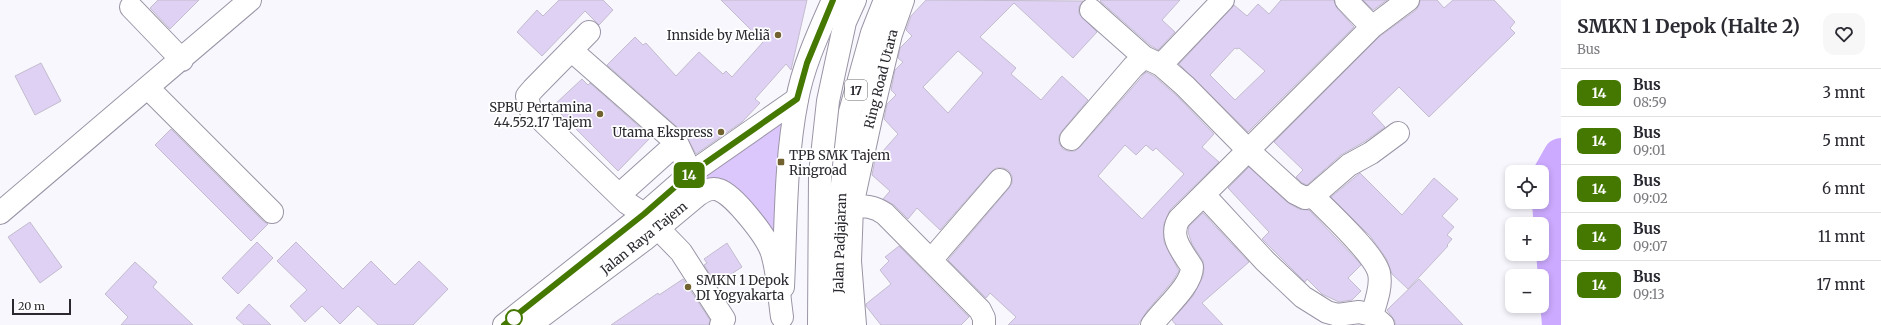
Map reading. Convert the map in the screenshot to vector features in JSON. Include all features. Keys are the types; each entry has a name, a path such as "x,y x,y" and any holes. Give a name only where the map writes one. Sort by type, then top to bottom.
{"main road":[{"path":"0,213 182,60 250,0"},
{"name":"Jalan Padjajaran","path":"819,325 820,174 828,101 845,22 854,0"},
{"name":"Jalan Padjajaran","path":"839,325 842,184 850,112 872,33 885,0"},
{"name":"Ring Road Utara","path":"855,325 850,261 852,206 891,34 903,0"},
{"path":"1071,140 1133,67 1153,61 1223,0"},
{"path":"1346,0 1372,27"},
{"path":"1159,322 1190,278 1192,267 1179,246 1174,232 1179,219 1204,196 1372,27 1408,0"},
{"path":"783,321 788,163 797,99 807,63 832,1"},
{"path":"131,7 182,60"},
{"path":"1091,10 1209,109 1249,151 1295,193 1305,198 1313,196 1349,165 1371,153 1398,133"},
{"path":"589,32 528,96 530,109 627,203 651,221 681,252 724,319 721,325"},
{"path":"571,50 677,143 691,173 698,195"},
{"path":"148,88 272,212"},
{"name":"Jalan Raya Tajem","path":"530,325 644,240 651,221 691,173 797,99"},
{"path":"619,195 677,143"},
{"path":"931,260 1000,180"},
{"name":"Jalan Raya Tajem","path":"504,325 651,221 706,190 717,189 730,196 754,224 772,252 783,321"},
{"path":"1204,196 1265,261 1303,297 1327,312 1338,315 1360,312 1378,320 1379,271 1363,248 1313,196"},
{"path":"852,206 867,206 876,208 885,214 980,310 984,318 984,325"}],"shaded area":[{"path":"790,110 781,295 758,220 700,188 696,174"}],"building":[{"path":"158,0 199,0 170,29 150,8"},
{"path":"559,0 603,0 613,10 599,25 585,11 542,56 517,32 537,10 543,16"},
{"path":"721,0 807,0 791,70 786,64 755,99 760,103 742,122 696,154 685,134 607,65 635,37 643,45 646,43 676,76 699,52 723,74 726,71 732,77 763,42"},
{"path":"926,0 1083,1 1079,7 1079,14 1097,32 1073,58 1014,3 980,37 1016,68 1011,74 1041,100 1062,76 1088,100 1059,136 1059,143 1063,149 1075,151 1080,147 1146,72 1154,76 1176,95 1214,134 1202,147 1219,162 1170,210 1164,224 1164,242 1179,271 1172,282 1147,311 1138,325 1008,325 1016,317 990,293 986,298 948,260 1009,188 1012,183 1012,176 1008,170 996,168 991,172 940,230 917,208 908,219 894,205 883,199 890,191 872,175 875,160 898,134 884,119 887,104 896,95 891,90 895,70 903,62 898,58 900,48 912,36 906,30 911,16","holes":["958,51 983,73 948,113 923,87","1125,145 1136,155 1146,145 1153,151 1156,148 1184,174 1142,219 1098,176"]},
{"path":"1180,0 1162,20 1175,32 1158,50 1151,46 1100,1"},
{"path":"1281,0 1334,0 1337,8 1354,27 1248,132 1179,64 1234,5 1247,16 1258,4 1269,14","holes":["1235,48 1239,48 1265,71 1235,100 1210,75"]},
{"path":"1363,0 1387,0 1373,10"},
{"path":"1420,0 1437,0 1444,8 1453,0 1494,0 1515,22 1510,28 1515,33 1429,117 1399,87 1372,113 1385,127 1364,142 1341,155 1307,185 1302,183 1296,177 1303,170 1274,142 1380,36 1416,10"},
{"path":"41,63 61,101 35,115 15,76"},
{"path":"582,79 588,85 590,83 651,137 618,171 553,106"},
{"path":"171,129 263,221 268,224 251,241 155,145"},
{"path":"1249,167 1287,202 1299,209 1309,210 1359,262 1361,265 1348,278 1361,291 1352,300 1339,302 1322,294 1307,279 1305,282 1262,239 1269,232 1228,188"},
{"path":"1360,173 1402,215 1434,178 1458,199 1442,216 1454,227 1447,235 1452,239 1447,245 1448,246 1408,289 1392,274 1386,258 1370,236 1331,197"},
{"path":"1203,213 1249,262 1202,303 1223,325 1176,325 1172,320 1193,296 1203,276 1203,261 1192,244 1188,232 1189,226"},
{"path":"30,222 62,267 40,283 8,237"},
{"path":"257,242 273,258 238,294 222,278"},
{"path":"296,242 343,289 371,261 395,285 419,261 448,289 413,325 378,325 358,306 340,324 322,306 305,322 290,306 307,290 277,261"},
{"path":"727,243 742,267 716,284 704,265 707,263 704,259"},
{"path":"899,246 969,317 961,325 881,325 866,306 866,304 891,284 880,270 889,261 885,257"},
{"path":"135,262 157,282 153,287 193,325 121,325 128,317 105,294"},
{"path":"683,279 710,320 709,325 611,325 658,293 659,295"},
{"path":"1419,279 1463,325 1395,325 1395,321 1387,310"},
{"path":"249,304 271,325 244,325 236,318"}],"waterway":[{"path":"1560,325 1548,179 1561,156"}],"bus line":[{"name":"14","path":"504,325 644,214 691,173 797,99 807,63 833,0"}],"place":[{"name":"Innside by Meliã","path":"778,35"},
{"name":"SPBU Pertamina 44.552.17 Tajem","path":"600,114"},
{"name":"Utama Ekspress","path":"721,132"},
{"name":"TPB SMK Tajem Ringroad","path":"781,162"},
{"name":"SMKN 1 Depok DI Yogyakarta","path":"688,287"}]}
